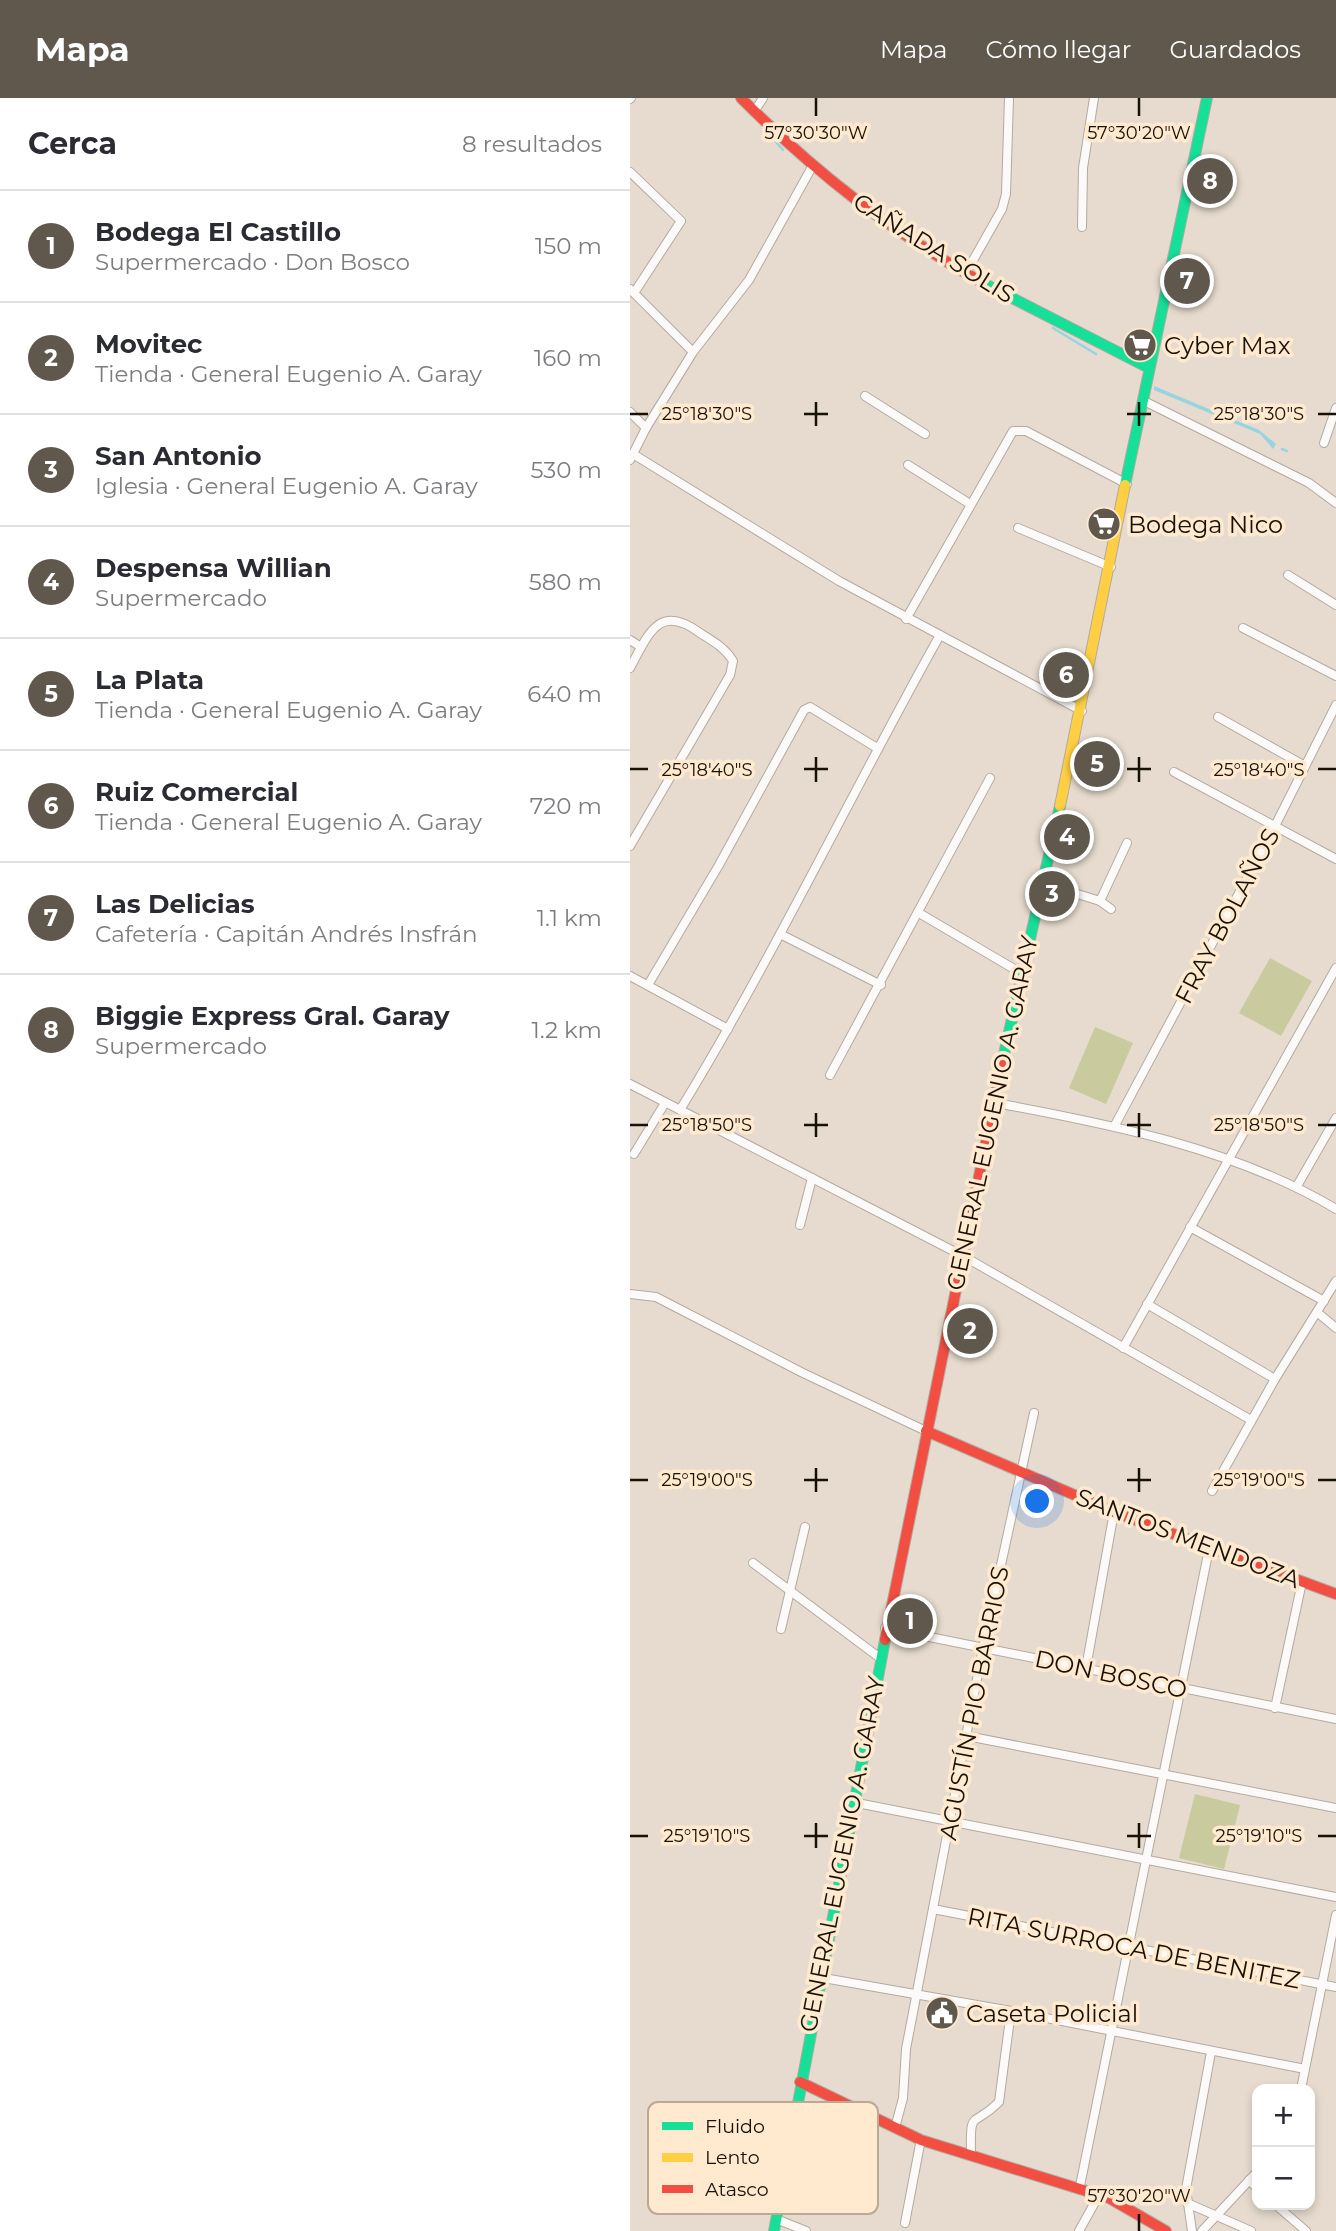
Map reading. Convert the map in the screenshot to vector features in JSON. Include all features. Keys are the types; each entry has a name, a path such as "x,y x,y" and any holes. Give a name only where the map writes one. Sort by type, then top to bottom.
{"main road":[{"name":"CAÑADA SOLIS","path":"741,98 812,167 864,207 967,271 1060,324 1149,368"},
{"name":"GENERAL EUGENIO A. GARAY","path":"796,2102 885,1628 996,1103 1039,882 1082,711 1142,400 1207,98"},
{"name":"SANTOS MENDOZA","path":"926,1431 1209,1549 1336,1594"},
{"path":"800,2082 819,2088 846,2102"},
{"path":"878,2119 921,2140 1080,2186 1130,2207 1166,2231"},
{"name":"GENERAL EUGENIO A. GARAY","path":"774,2231 777,2214"}],"street":[{"path":"754,112 763,98"},
{"path":"967,271 1002,209 1006,194 1009,98"},
{"path":"1082,227 1083,168 1094,98"},
{"path":"812,167 749,280 693,352 631,457 839,582 1082,711"},
{"path":"630,172 681,221 632,291 693,352"},
{"path":"865,396 925,434"},
{"path":"1142,400 1309,483 1336,503"},
{"path":"1324,443 1336,408"},
{"path":"630,412 646,428"},
{"path":"906,619 1010,433 1017,429 1127,484"},
{"path":"908,465 970,504"},
{"path":"1018,528 1111,567"},
{"path":"1288,575 1336,605"},
{"path":"630,668 656,624 669,619 683,620 727,652 733,661 730,675 633,835 630,846"},
{"path":"1243,628 1336,676"},
{"path":"680,1110 780,934 877,748 940,635"},
{"path":"630,640 641,647"},
{"name":"FRAY BOLAÑOS","path":"1115,1125 1276,824 1336,705"},
{"path":"648,985 719,865 804,709 810,707 877,748"},
{"path":"1219,717 1305,766"},
{"path":"1174,772 1276,824 1336,859"},
{"path":"830,1075 881,985 990,778"},
{"path":"1100,901 1127,843"},
{"path":"1039,882 1100,901 1111,909"},
{"path":"919,913 1021,972"},
{"path":"780,934 881,985"},
{"path":"1123,1348 1336,968"},
{"path":"630,976 728,1029"},
{"path":"630,1084 963,1256 1251,1420"},
{"path":"634,1154 665,1102"},
{"path":"996,1103 1115,1125 1297,1186 1336,1209"},
{"path":"1297,1186 1336,1118"},
{"path":"800,1225 812,1178"},
{"path":"1190,1227 1324,1301"},
{"path":"1212,1491 1275,1379 1336,1281"},
{"path":"630,1294 656,1297 926,1431"},
{"path":"1147,1304 1275,1379"},
{"path":"1318,1313 1336,1328"},
{"name":"AGUSTÍN PIO BARRIOS","path":"895,2128 902,2106 902,2082 917,1994 983,1648 1034,1413"},
{"path":"1086,1668 1114,1511"},
{"path":"781,1629 805,1527"},
{"path":"1080,2186 1209,1549"},
{"path":"753,1563 880,1658"},
{"path":"1275,1708 1302,1582"},
{"name":"DON BOSCO","path":"885,1628 1336,1720"},
{"path":"967,1736 1336,1808"},
{"path":"852,1802 1336,1897"},
{"name":"RITA SURROCA DE BENITEZ","path":"933,1909 1336,1987"},
{"path":"1302,2084 1336,1915"},
{"path":"818,1977 1011,2011 1305,2069"},
{"path":"971,2155 971,2126 974,2119 999,2102 1011,2011"},
{"path":"1192,2231 1186,2189 1211,2052"},
{"path":"905,2223 921,2140"},
{"path":"1202,2231 1252,2177"},
{"path":"1249,2180 1252,2183"},
{"path":"1079,2231 1099,2195"},
{"path":"1187,2203 1251,2231"},
{"path":"1282,2210 1306,2231"},
{"path":"776,2219 806,2231"}],"green space":[{"path":"1270,958 1312,981 1281,1036 1239,1013"},
{"path":"1095,1027 1133,1043 1106,1104 1069,1088"},
{"path":"1195,1794 1240,1805 1224,1869 1179,1858"}],"water":[{"path":"1154,386 1259,430 1276,444 1273,449 1260,434 1154,390"}],"waterway":[{"path":"767,132 783,150"},
{"path":"1053,328 1096,354"},
{"path":"1282,449 1287,451"}],"traffic: fast":[{"path":"1125,485 1207,98"},
{"path":"983,283 1149,368"},
{"path":"1002,1063 1060,806"},
{"path":"798,2102 885,1640"},
{"path":"774,2231 777,2214"}],"traffic: slow":[{"path":"1060,806 1125,485"}],"traffic: jam":[{"path":"741,98 798,152 855,199 916,242 983,283"},
{"path":"885,1640 1002,1063"},
{"path":"926,1431 1114,1512 1336,1594"},
{"path":"800,2082 842,2102"},
{"path":"878,2119 921,2140 1109,2198 1166,2231"}],"place":[{"name":"Biggie Express Gral. Garay","path":"1210,181"},
{"name":"Las Delicias","path":"1187,281"},
{"name":"Cyber Max","path":"1140,345"},
{"name":"Bodega Nico","path":"1104,524"},
{"name":"Ruiz Comercial","path":"1066,675"},
{"name":"La Plata","path":"1097,764"},
{"name":"Despensa Willian","path":"1067,837"},
{"name":"San Antonio","path":"1052,894"},
{"name":"Movitec","path":"970,1331"},
{"name":"Bodega El Castillo","path":"910,1621"},
{"name":"Caseta Policial","path":"942,2013"}]}
